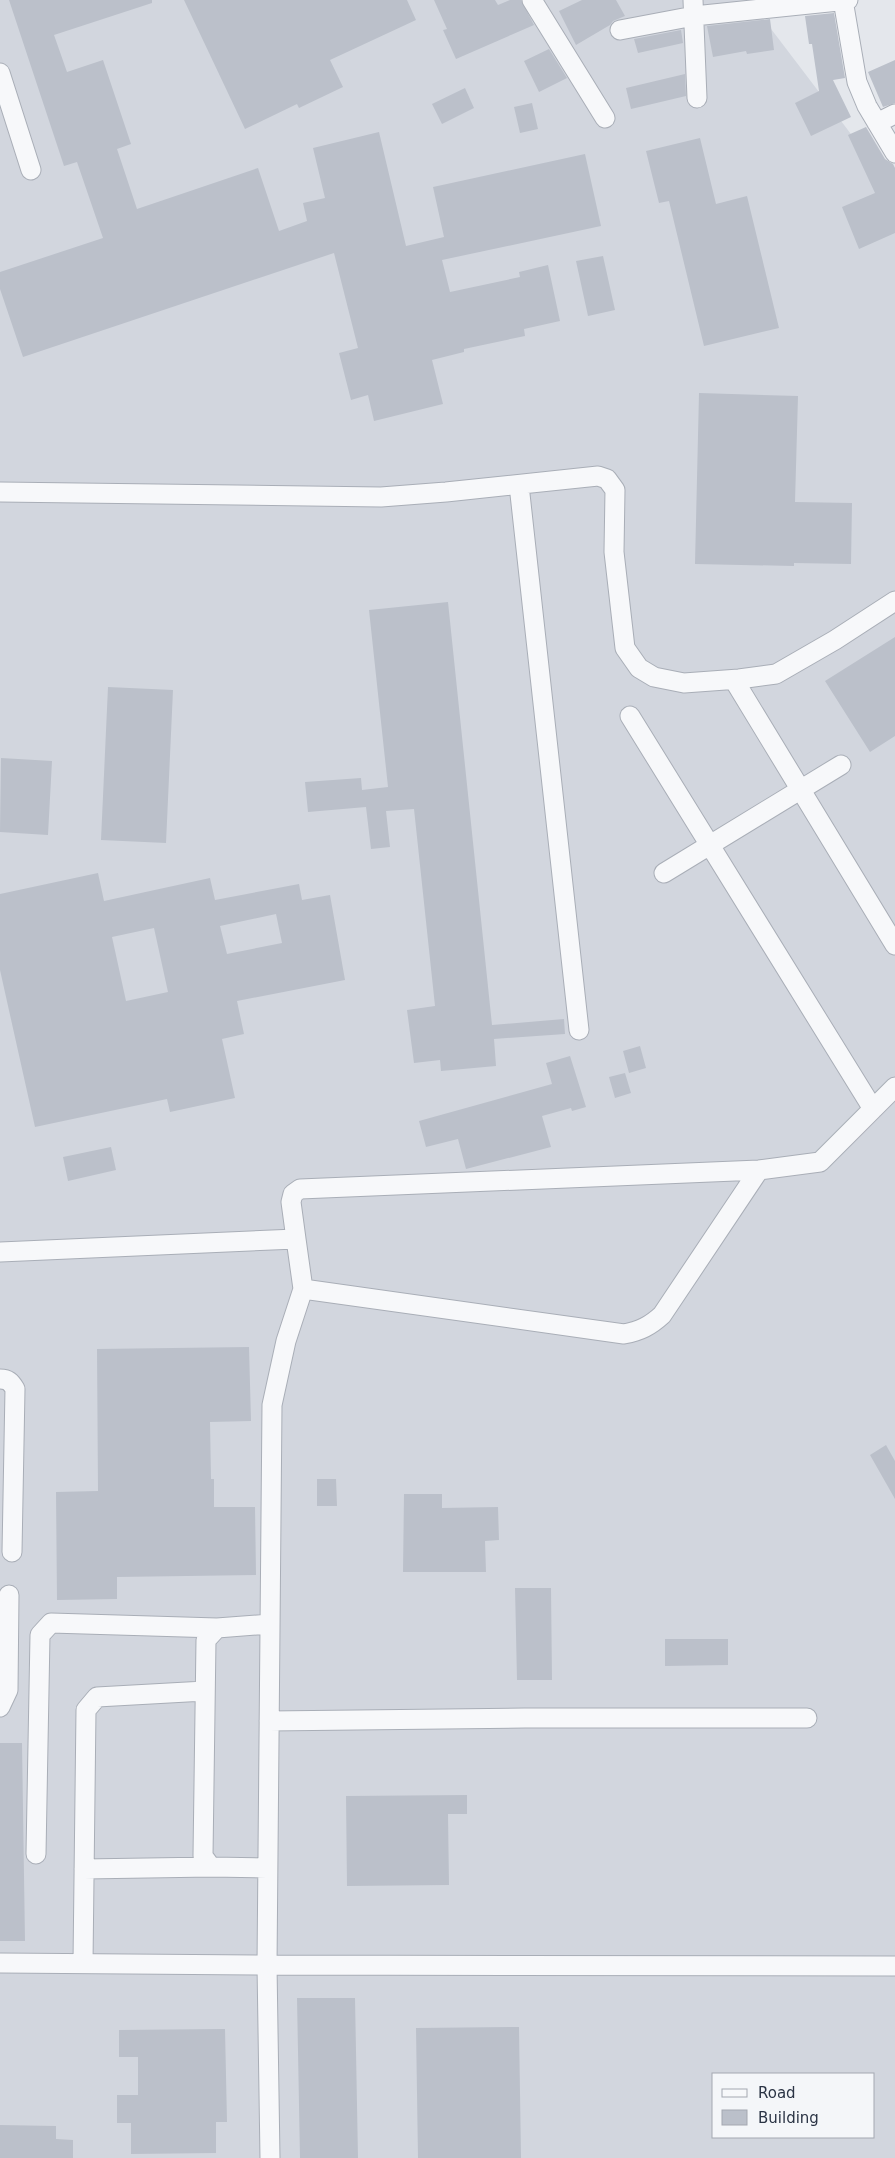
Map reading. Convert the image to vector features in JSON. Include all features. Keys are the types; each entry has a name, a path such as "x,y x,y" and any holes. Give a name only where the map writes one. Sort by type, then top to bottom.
{"street":[{"path":"532,0 605,118"},
{"path":"620,30 694,8 845,1 856,82 895,153"},
{"path":"694,8 697,98"},
{"path":"0,73 31,170"},
{"path":"877,123 895,114"},
{"path":"0,492 381,497 598,476 607,479 615,490 614,552 625,648 639,668 654,676 684,683 734,680 776,674 835,640 895,601"},
{"path":"519,485 579,1030"},
{"path":"734,680 895,945"},
{"path":"630,716 873,1109"},
{"path":"664,873 842,765"},
{"path":"270,2158 267,1868 272,1405 286,1341 303,1289 291,1202 293,1194 300,1189 759,1170 820,1162 895,1087"},
{"path":"303,1289 624,1334 641,1330 653,1324 662,1314 759,1170"},
{"path":"0,1252 296,1239"},
{"path":"0,1378 11,1382 15,1388 12,1552"},
{"path":"0,1707 8,1690 9,1595"},
{"path":"36,1854 40,1635 51,1623 217,1628 270,1624"},
{"path":"211,1867 202,1856 206,1640 217,1628"},
{"path":"83,1963 86,1710 96,1696 205,1691"},
{"path":"268,1720 807,1718"},
{"path":"84,1870 211,1867 267,1868"},
{"path":"0,1963 895,1966"}],"shaded area":[{"path":"0,0 749,0 895,192 895,2158 0,2158"}],"building":[{"path":"9,0 152,0 152,3 54,35 67,72 103,60 131,144 117,149 137,209 258,168 279,231 307,221 303,203 325,198 313,148 379,132 406,246 444,237 433,187 585,154 601,226 442,260 450,292 520,277 519,272 548,265 560,321 524,329 525,336 464,349 464,352 432,360 443,404 374,421 368,395 351,400 339,353 358,348 334,253 23,357 0,289 0,272 103,238 77,162 64,166"},
{"path":"184,0 407,0 416,20 330,60 343,87 299,108 297,104 245,129"},
{"path":"434,0 495,0 498,5 510,0 521,0 534,25 456,59 443,30 447,29"},
{"path":"582,0 616,0 625,16 613,21 610,25 576,45 559,11"},
{"path":"834,13 845,78 833,80 851,117 811,136 795,103 819,91 812,44 809,44 805,16"},
{"path":"770,19 774,50 747,54 746,51 713,57 707,26"},
{"path":"681,30 683,43 638,53 634,39"},
{"path":"549,49 567,78 539,92 524,61"},
{"path":"895,60 895,103 883,107 868,72"},
{"path":"685,74 686,96 631,109 626,88"},
{"path":"465,88 474,108 442,124 432,104"},
{"path":"532,103 538,129 520,133 514,107"},
{"path":"866,127 885,159 893,164 895,168 895,233 859,249 842,207 875,193 848,135"},
{"path":"700,138 716,204 747,196 779,328 704,346 669,201 659,203 646,151"},
{"path":"603,256 615,310 588,316 576,261"},
{"path":"699,393 798,396 795,502 852,503 851,564 794,563 794,566 695,564"},
{"path":"448,602 492,1025 564,1019 565,1034 494,1039 496,1066 441,1071 440,1060 414,1063 407,1010 435,1006 414,809 386,811 390,847 371,849 366,807 308,812 305,782 361,778 362,790 388,787 369,610"},
{"path":"895,637 895,736 870,752 825,681"},
{"path":"108,687 173,690 166,843 101,840"},
{"path":"1,758 52,761 48,835 0,832"},
{"path":"98,873 104,901 210,878 215,900 299,884 302,900 330,895 345,980 237,1001 244,1034 222,1039 235,1098 170,1112 167,1099 35,1127 0,970 0,894","holes":["276,914 282,943 227,954 220,926","154,928 168,992 126,1001 112,937"]},
{"path":"640,1046 646,1068 629,1073 623,1051"},
{"path":"570,1056 586,1107 572,1111 571,1108 542,1116 551,1147 466,1169 458,1139 426,1147 419,1121 552,1084 546,1063"},
{"path":"625,1073 631,1093 615,1098 609,1077"},
{"path":"111,1147 116,1170 68,1181 63,1157"},
{"path":"249,1347 251,1421 210,1422 211,1479 214,1479 214,1507 255,1507 256,1575 117,1577 117,1599 57,1600 56,1492 98,1491 97,1349"},
{"path":"886,1445 895,1461 895,1499 870,1455"},
{"path":"317,1479 336,1479 337,1506 317,1506"},
{"path":"404,1494 442,1494 442,1508 498,1507 499,1540 485,1541 486,1572 403,1572"},
{"path":"515,1588 551,1588 552,1680 517,1680"},
{"path":"665,1639 728,1639 728,1665 665,1666"},
{"path":"0,1743 22,1743 25,1941 0,1941"},
{"path":"467,1795 467,1814 448,1814 449,1885 347,1886 346,1796"},
{"path":"297,1998 355,1998 358,2158 300,2158"},
{"path":"519,2027 521,2158 418,2158 416,2028"},
{"path":"225,2029 227,2122 216,2122 216,2153 131,2154 131,2123 117,2123 117,2095 138,2095 138,2057 119,2057 119,2030"},
{"path":"0,2125 56,2126 56,2139 73,2140 73,2158 0,2158"}]}
